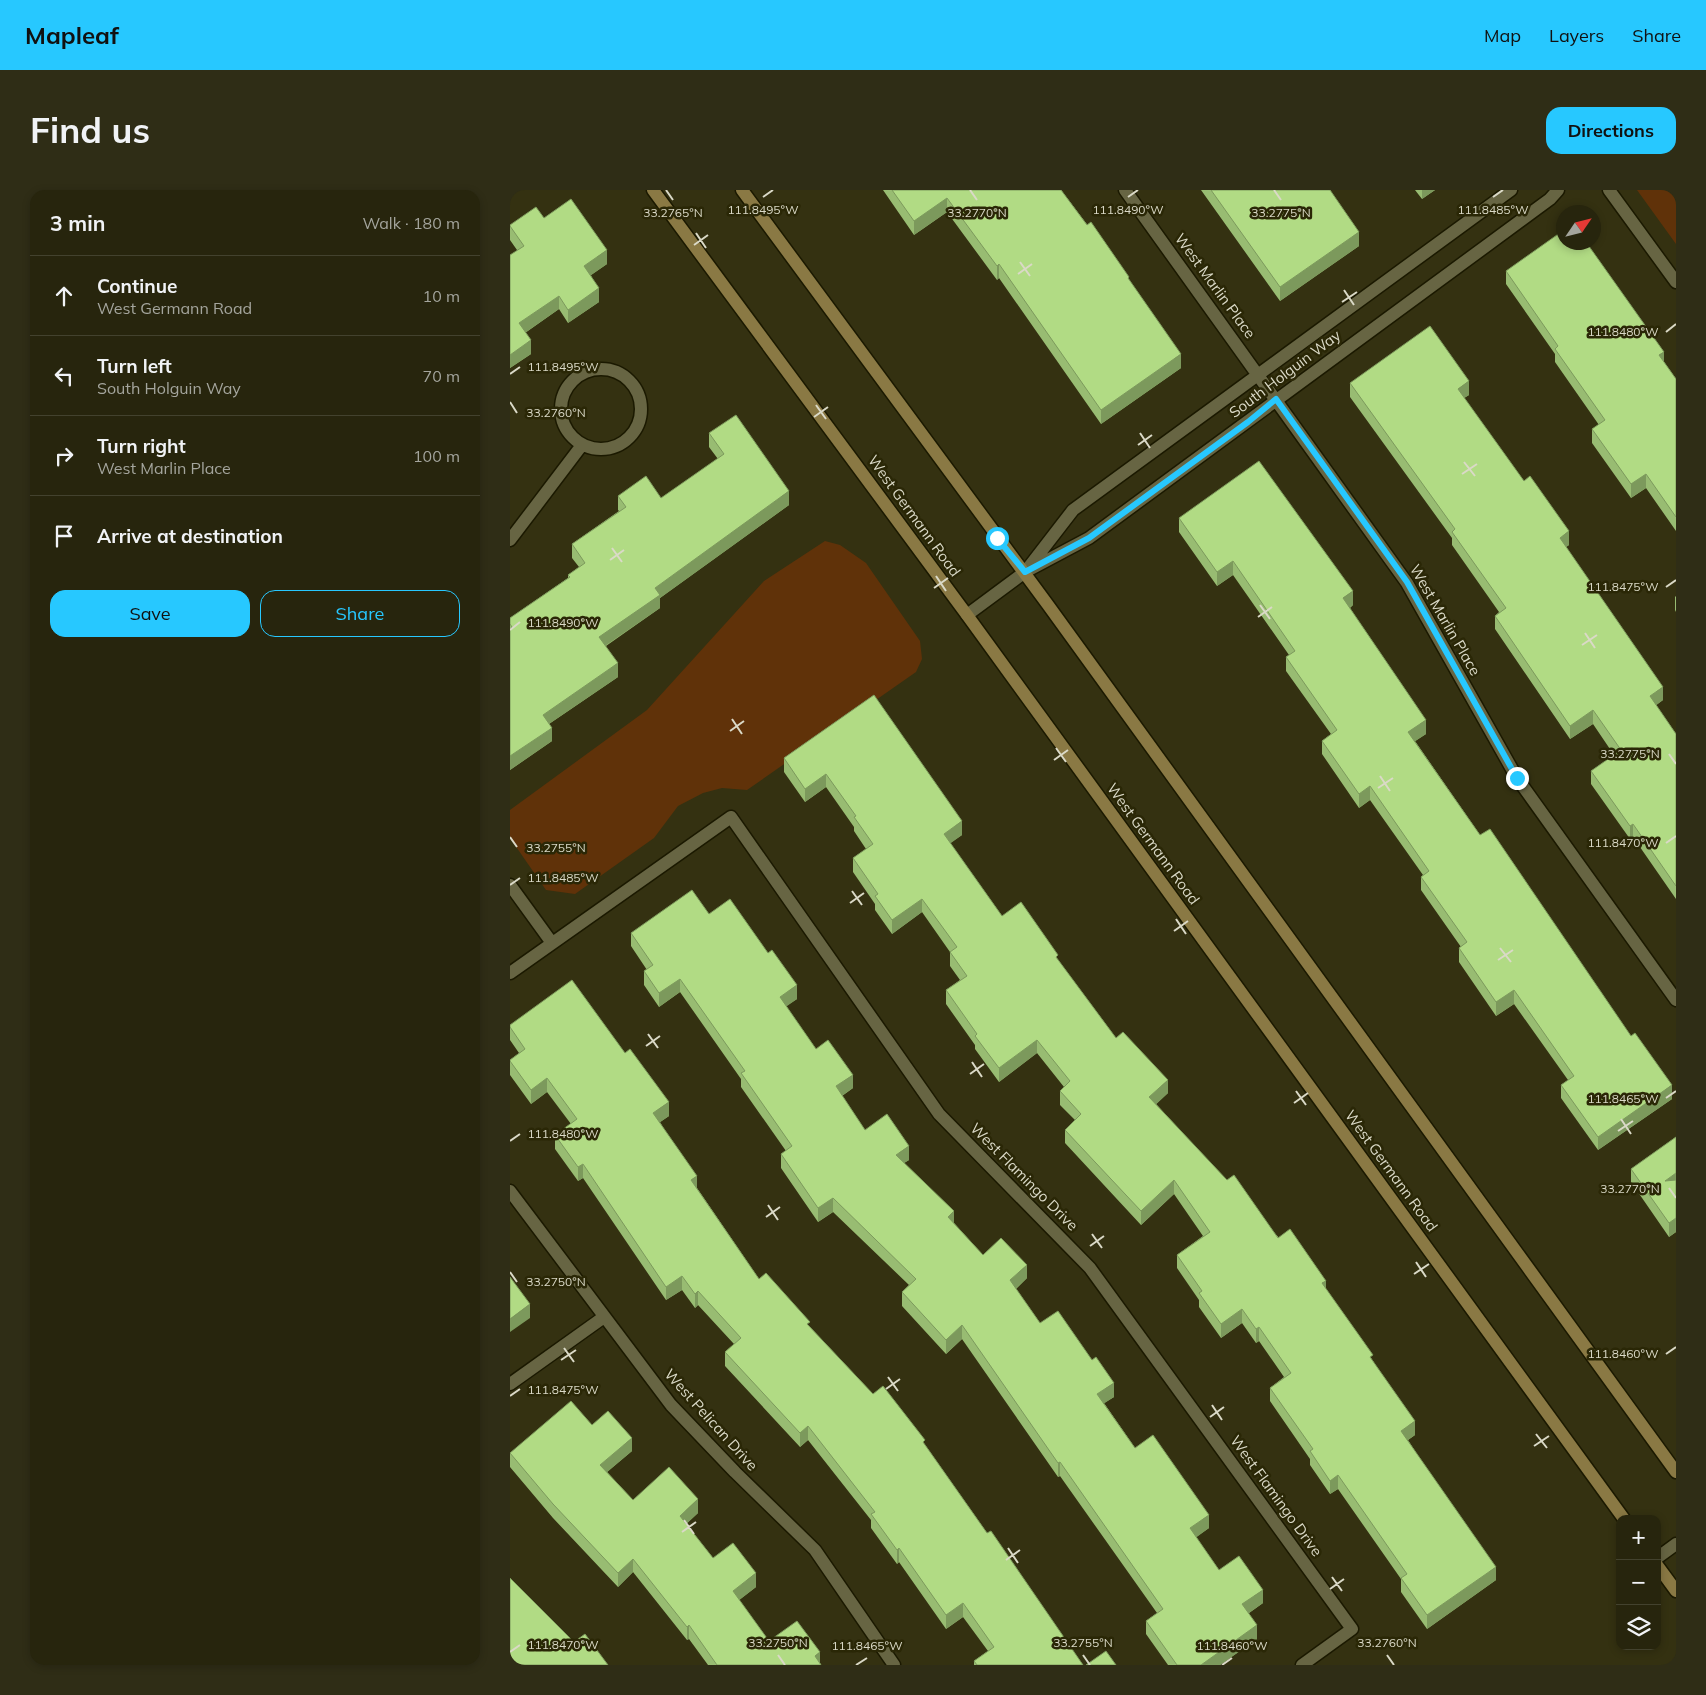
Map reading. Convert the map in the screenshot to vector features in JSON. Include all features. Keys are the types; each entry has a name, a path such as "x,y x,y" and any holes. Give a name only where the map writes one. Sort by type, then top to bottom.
{"main road":[{"name":"West Germann Road","path":"653,190 967,615 1621,1515"},
{"path":"742,190 1025,572 1676,1472"},
{"path":"1661,1570 1676,1591"}],"street":[{"name":"West Marlin Place","path":"1125,190 1407,582 1517,778 1676,1000"},
{"name":"South Holguin Way","path":"1025,572 1073,510 1511,190"},
{"name":"South Holguin Way","path":"967,615 1025,572 1089,538 1550,199 1558,190"},
{"path":"1609,190 1676,282"},
{"path":"602,369 615,371 626,378 635,388 640,400 641,414 638,426 630,437 620,445 607,449 594,449 582,444 571,436 564,425 561,412 562,399 568,386 577,377 588,371 602,369"},
{"path":"510,540 582,444"},
{"name":"West Flamingo Drive","path":"552,944 731,817 939,1114 1090,1268 1352,1629 1302,1665"},
{"path":"510,884 552,944 510,973"},
{"name":"West Pelican Drive","path":"510,1191 671,1405 735,1472 815,1550 894,1665"},
{"path":"510,1384 604,1316"},
{"path":"1661,1555 1676,1544"}],"shaded area":[{"path":"1637,190 1676,190 1676,244"},
{"path":"825,541 840,545 866,563 920,641 922,659 916,672 747,790 722,788 703,793 678,806 654,838 575,894 546,890 510,838 510,810 647,710 764,581"}],"building":[{"path":"892,190 1061,190 1087,225 1091,222 1181,354 1101,410 999,264 997,266 947,198 914,221"},
{"path":"1211,190 1330,190 1359,232 1280,287"},
{"path":"571,199 607,250 584,266 599,288 568,310 559,296 519,323 531,340 510,355 510,255 524,246 510,225 536,207 544,218"},
{"path":"1556,236 1556,250 1592,250 1664,352 1659,355 1676,379 1676,517 1646,474 1631,484 1592,429 1605,420 1555,349 1558,346 1506,271"},
{"path":"1430,326 1469,381 1458,389 1524,481 1530,476 1569,531 1560,538 1663,687 1650,696 1676,734 1676,886 1633,824 1630,826 1591,771 1621,750 1593,710 1570,726 1495,616 1506,608 1452,532 1455,529 1350,383"},
{"path":"736,415 789,491 655,588 660,595 599,637 618,663 543,715 552,728 510,756 510,629 512,627 510,618 570,577 568,575 585,563 572,544 626,507 618,496 646,476 661,498 724,454 709,433"},
{"path":"1259,461 1353,591 1343,598 1426,720 1408,732 1480,835 1490,829 1631,1036 1635,1033 1672,1085 1598,1137 1561,1085 1574,1076 1514,990 1496,1002 1459,948 1467,942 1421,877 1429,871 1370,786 1359,794 1322,741 1337,730 1286,657 1295,651 1233,561 1217,572 1179,518"},
{"path":"874,695 962,821 944,834 1002,916 1021,902 1058,955 1056,957 1116,1038 1123,1032 1168,1080 1149,1097 1227,1180 1234,1175 1278,1238 1290,1229 1326,1281 1322,1283 1373,1355 1370,1357 1415,1421 1401,1431 1496,1567 1427,1615 1401,1578 1407,1574 1338,1475 1330,1481 1310,1451 1313,1449 1270,1388 1291,1373 1259,1327 1256,1329 1242,1309 1221,1324 1199,1293 1202,1291 1177,1255 1210,1232 1174,1180 1141,1211 1065,1130 1081,1114 1060,1091 1070,1081 1037,1040 999,1068 975,1036 977,1034 946,990 967,976 950,952 957,947 922,899 892,920 875,896 878,894 853,858 873,844 854,817 856,816 826,774 805,789 784,758"},
{"path":"692,890 709,914 730,899 768,953 772,950 797,985 780,997 816,1049 828,1040 853,1075 836,1086 865,1130 887,1114 909,1146 896,1155 954,1211 948,1217 983,1255 1001,1238 1027,1265 1010,1280 1040,1323 1058,1311 1092,1360 1096,1357 1114,1383 1097,1394 1135,1448 1153,1435 1209,1515 1190,1528 1219,1570 1239,1556 1263,1590 1242,1604 1257,1625 1201,1665 1177,1665 1146,1621 1163,1609 962,1325 946,1340 902,1292 916,1279 833,1198 818,1208 781,1154 792,1146 741,1073 745,1071 680,979 659,993 644,971 653,965 631,933"},
{"path":"572,980 625,1053 630,1049 669,1102 653,1113 697,1176 691,1180 759,1279 766,1273 810,1322 807,1324 873,1394 883,1386 925,1440 923,1442 987,1533 991,1531 1083,1665 977,1665 974,1661 994,1647 963,1603 946,1615 899,1548 897,1550 871,1514 875,1512 808,1426 800,1433 725,1352 741,1338 698,1291 695,1294 682,1276 666,1287 583,1164 578,1167 555,1135 577,1119 547,1078 531,1090 510,1061 525,1049 510,1025"},
{"path":"1676,1137 1676,1173 1665,1181 1676,1180 1676,1218 1669,1223 1631,1169"},
{"path":"510,1277 530,1304 510,1319"},
{"path":"571,1401 592,1425 608,1411 632,1438 600,1465 633,1500 669,1467 698,1499 680,1516 713,1558 733,1543 756,1573 733,1591 769,1641 797,1621 820,1652 815,1656 821,1665 717,1665 689,1625 687,1627 633,1559 618,1573 553,1504 510,1453"},
{"path":"510,1578 574,1642 585,1634 608,1665 510,1665"},
{"path":"1106,1651 1116,1665 1086,1665"}],"route":[{"path":"997,538 1025,572 1089,538 1248,422 1276,399 1407,582 1517,778"}]}
